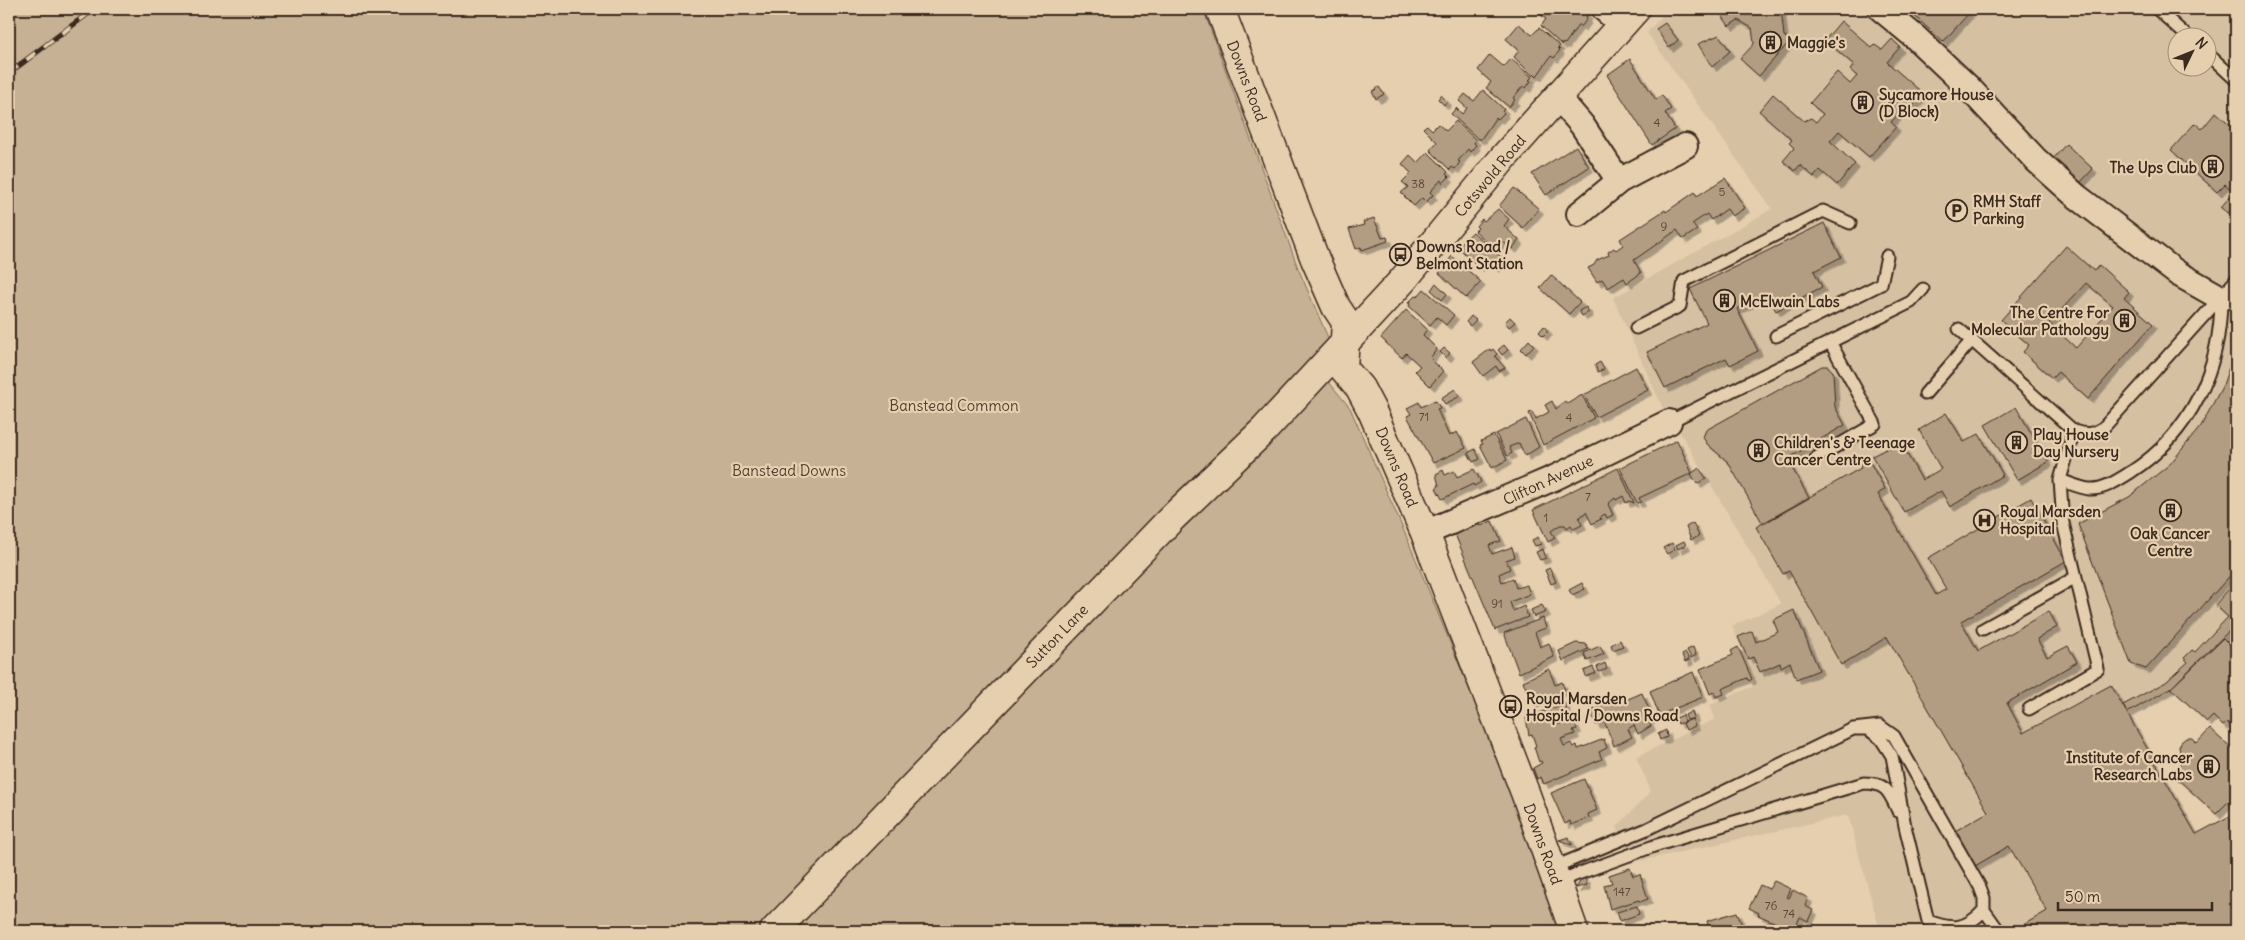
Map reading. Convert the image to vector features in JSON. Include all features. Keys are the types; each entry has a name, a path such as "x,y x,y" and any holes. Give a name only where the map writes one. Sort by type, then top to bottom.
{"main road":[{"name":"Downs Road","path":"1220,9 1315,259 1336,307 1346,322 1343,368 1360,388 1372,411 1425,534 1526,795 1560,872 1574,931"},
{"name":"Cotswold Road","path":"1344,344 1403,280 1504,157 1558,97 1620,14"},
{"name":"Sutton Lane","path":"774,931 1165,525 1264,430 1344,344"}],"street":[{"path":"1881,9 1916,37 1969,88 2036,160 2076,195 2177,273 2228,301"},
{"path":"1558,97 1582,125 1619,180"},
{"path":"1580,214 1619,180 1685,146"},
{"name":"Clifton Avenue","path":"1425,534 1554,478 1669,422"}],"lane":[{"path":"2156,9 2178,28"},
{"path":"2218,63 2236,80"},
{"path":"1636,328 1680,306 1684,281 1805,219 1823,211 1850,224"},
{"path":"1776,336 1881,284 1887,256"},
{"path":"2060,480 2089,489 2112,484 2147,461 2175,432 2199,398 2215,355 2221,324 2236,280"},
{"path":"1669,422 1911,302 1923,289"},
{"path":"1959,328 2074,431 2086,435 2104,427 2228,301"},
{"path":"1925,394 1972,340"},
{"path":"1816,458 1875,424 1830,342"},
{"path":"2029,709 2098,670 2062,523 2060,480 2074,431"},
{"path":"1984,629 2076,577"},
{"path":"1560,872 1853,729 1880,726 1894,736 1973,873 1984,898 1984,910 1998,931"},
{"path":"1853,729 1868,729 1881,739 1892,756 1905,826 1930,926 1954,927 1975,920 1984,910"},
{"path":"1560,872 1864,783 1877,783 1889,791 1905,826"}],"shaded area":[{"name":"Royal Marsden Hospital","path":"1668,9 2236,9 2236,731 2227,722 2223,726 2213,716 2207,722 2171,688 2127,713 2196,834 2228,817 2236,826 2236,931 1880,931 1848,815 1631,863 1617,827 1651,791 1636,757 1715,719 1710,705 1756,685 1732,626 1781,604 1680,432 1675,435 1613,298 1772,209 1647,33"}],"green space":[{"name":"Banstead Downs","path":"9,9 1203,9 1298,268 1329,340 1311,360 1350,408 1407,538 1569,931 9,931"}],"building":[{"path":"1534,9 1581,9 1588,15 1581,27 1579,24 1565,44 1563,43 1562,45 1541,26 1546,19"},
{"name":"Maggie's","path":"1722,9 1781,9 1784,36 1790,41 1759,76 1740,59 1754,44 1752,28 1738,20 1729,26 1719,11"},
{"path":"1907,9 1965,9 1969,13 1943,42"},
{"name":"Sycamore House (D Block)","path":"1841,21 1872,48 1875,45 1882,50 1892,39 1900,47 1887,62 1918,89 1917,91 1922,96 1912,107 1908,104 1891,122 1896,127 1869,157 1839,131 1830,141 1855,164 1837,185 1820,170 1814,177 1800,165 1795,171 1783,161 1794,148 1789,143 1792,140 1759,111 1773,94 1804,121 1811,118 1816,122 1823,114 1810,103 1837,72 1850,84 1857,76 1850,70 1854,65 1825,40"},
{"path":"1665,23 1678,40 1669,48 1656,29"},
{"path":"1519,24 1532,35 1539,28 1560,46 1558,48 1560,50 1554,58 1551,56 1537,76 1535,74 1533,76 1514,57 1519,50 1506,39"},
{"path":"1719,35 1730,51 1712,67 1698,44"},
{"path":"1490,55 1504,67 1511,59 1532,77 1526,88 1523,86 1513,98 1515,100 1509,107 1486,88 1491,82 1478,70"},
{"path":"1630,59 1656,100 1662,95 1671,109 1665,113 1675,129 1652,145 1607,75"},
{"path":"1379,87 1384,94 1376,99 1372,92"},
{"path":"1483,90 1504,109 1502,111 1504,113 1498,119 1496,117 1481,139 1478,139 1451,114 1456,108 1462,114 1467,108 1459,101 1465,94 1474,101"},
{"path":"1441,95 1447,101 1444,105 1438,99"},
{"name":"The Ups Club","path":"2216,112 2236,130 2236,204 2228,213 2221,207 2234,192 2225,184 2217,192 2171,150 2195,123 2202,129"},
{"path":"1456,121 1476,140 1474,143 1476,145 1470,152 1468,149 1458,161 1460,162 1455,169 1452,167 1450,170 1430,150 1437,142 1423,128 1427,125 1432,130 1438,124 1446,131"},
{"path":"2066,144 2093,169 2080,183 2053,159"},
{"path":"1576,146 1589,167 1546,195 1532,174"},
{"path":"1428,152 1448,172 1446,174 1449,177 1443,183 1441,180 1430,192 1433,195 1426,202 1422,198 1414,206 1401,193 1408,187 1402,182 1411,173 1402,164 1410,155 1418,163"},
{"path":"1725,178 1745,208 1732,216 1727,209 1711,220 1707,214 1692,224 1697,230 1683,239 1677,230 1634,260 1641,273 1627,283 1624,278 1608,288 1602,279 1597,282 1588,268 1594,265 1597,260 1609,255 1608,252 1614,248 1616,250 1623,245 1620,239 1665,210 1666,212 1695,192 1697,196"},
{"path":"1514,188 1539,209 1523,228 1499,206"},
{"path":"1498,209 1509,219 1504,226 1519,240 1512,249 1502,241 1495,249 1475,231 1478,228 1476,226 1482,219 1484,221"},
{"path":"1374,218 1382,238 1387,237 1388,241 1362,250 1361,247 1356,249 1349,229 1364,225 1363,222"},
{"name":"McElwain Labs","path":"1824,223 1841,257 1814,271 1822,287 1776,311 1767,294 1737,309 1758,351 1730,365 1726,358 1665,388 1647,352 1707,323 1690,289"},
{"path":"1473,232 1502,258 1495,268 1486,260 1479,267 1460,249 1462,247 1459,245"},
{"name":"The Centre For Molecular Pathology","path":"2066,246 2094,271 2099,265 2129,292 2124,298 2153,324 2088,399 2058,372 2052,378 2023,352 2029,345 2001,320","holes":["2086,283 2113,306 2076,348 2049,323"]},
{"path":"1452,256 1481,282 1466,298 1439,273"},
{"path":"1551,275 1580,302 1569,314 1540,288"},
{"path":"1436,283 1447,294 1442,300 1431,290"},
{"path":"1424,289 1454,315 1446,325 1437,317 1430,325 1409,306 1410,304 1408,303"},
{"path":"1586,307 1589,312 1582,316 1579,311"},
{"path":"1406,310 1427,329 1423,335 1437,349 1430,358 1443,371 1430,386 1415,371 1420,366 1406,353 1402,358 1381,338"},
{"path":"1471,316 1476,320 1470,326 1466,322"},
{"path":"1510,317 1515,322 1509,327 1505,322"},
{"path":"1544,326 1548,331 1543,336 1539,332"},
{"path":"1529,340 1534,345 1526,354 1521,349"},
{"path":"1504,345 1508,350 1502,355 1498,350"},
{"name":"Oak Cancer Centre","path":"2236,347 2236,569 2146,669 2131,664 2078,524 2129,497 2170,464 2201,426 2223,385"},
{"path":"1444,348 1450,353 1446,358 1440,352"},
{"path":"1490,349 1491,351 1493,349 1497,354 1495,356 1505,368 1499,371 1496,366 1483,376 1473,362"},
{"path":"1600,362 1604,369 1598,372 1595,365"},
{"name":"Children's & Teenage Cancer Centre","path":"1822,366 1828,366 1833,372 1835,407 1845,425 1787,459 1809,498 1763,524 1728,462 1707,444 1703,437 1706,430"},
{"path":"1636,367 1648,390 1596,417 1584,395"},
{"path":"1455,389 1460,396 1445,404 1441,398"},
{"path":"1582,395 1594,418 1543,445 1529,413 1532,412 1536,419 1549,412 1545,405 1552,401 1556,409 1565,401 1567,404"},
{"path":"1436,401 1440,408 1437,409 1449,436 1457,432 1466,448 1433,463 1407,416 1411,414 1407,408 1419,402 1421,407"},
{"name":"Play House Day Nursery","path":"2016,407 2048,462 2017,480 1985,425"},
{"path":"1946,413 1964,442 1979,434 2003,475 1950,507 1941,491 1904,512 1872,456 1900,442 1922,480 1941,469 1919,430"},
{"path":"1526,419 1539,447 1525,456 1519,443 1509,447 1512,453 1507,456 1496,434"},
{"path":"1494,435 1507,460 1492,468 1480,445 1483,444 1481,441"},
{"path":"1677,440 1692,473 1639,498 1641,502 1637,503 1620,468"},
{"path":"1475,449 1480,459 1473,462 1468,453"},
{"name":"Royal Marsden Hospital","path":"1868,459 1885,489 1878,494 1936,595 1946,589 1928,558 2031,498 2066,561 1961,621 1978,651 2049,611 2057,627 2037,639 2047,657 2068,646 2077,662 2007,703 2023,733 2111,685 2196,834 2228,817 2236,825 2236,931 2013,931 2047,911 2009,846 1975,866 1955,831 1988,812 1887,637 1841,665 1789,571 1783,574 1756,527 1861,468 1859,464"},
{"path":"1618,468 1634,503 1629,501 1626,503 1623,496 1616,500 1615,498 1608,504 1613,515 1607,518 1605,514 1600,517 1601,519 1592,524 1586,512 1579,518 1582,525 1574,529 1571,525 1567,528 1565,525 1560,525 1551,531 1555,538 1548,542 1533,510"},
{"path":"1699,468 1706,478 1697,484 1691,474"},
{"path":"1474,469 1481,482 1442,499 1436,488 1439,486 1436,474 1443,470 1445,475 1454,471 1457,477"},
{"path":"1478,521 1481,526 1492,521 1501,541 1489,545 1492,554 1512,547 1515,557 1506,560 1510,569 1499,574 1502,582 1513,578 1516,588 1527,585 1530,594 1510,602 1513,611 1524,606 1528,617 1495,630 1454,532"},
{"path":"1693,523 1699,536 1691,540 1686,527"},
{"path":"1538,537 1541,544 1535,546 1532,540"},
{"path":"1684,541 1686,545 1678,549 1676,545"},
{"path":"1672,543 1675,549 1667,554 1663,548"},
{"path":"1543,549 1546,558 1540,560 1536,552"},
{"path":"1550,568 1556,582 1551,584 1545,570"},
{"path":"1582,583 1585,589 1572,595 1569,590"},
{"path":"2234,583 2236,585 2236,624 2171,688 2127,713 2123,705 2166,682 2188,662 2184,658 2192,650 2195,652 2228,617 2215,605"},
{"path":"1542,605 1546,612 1534,617 1531,610"},
{"path":"1794,610 1819,670 1796,679 1790,662 1781,667 1780,663 1760,672 1753,657 1748,659 1738,637 1752,631 1756,642 1778,632 1773,620"},
{"path":"1543,618 1546,628 1535,632 1540,647 1549,643 1554,657 1519,673 1504,633"},
{"path":"2223,638 2236,651 2236,731 2227,722 2223,726 2213,716 2207,722 2171,688"},
{"path":"1620,640 1623,646 1613,650 1611,645"},
{"path":"1576,643 1586,644 1588,649 1563,661 1559,651"},
{"path":"1600,646 1604,654 1587,661 1584,653"},
{"path":"1693,647 1696,655 1691,658 1687,650"},
{"path":"1738,647 1752,679 1749,681 1747,678 1722,689 1724,694 1716,697 1714,692 1710,694 1700,669 1733,655 1731,651"},
{"path":"1686,653 1689,660 1685,662 1682,655"},
{"path":"1605,663 1607,669 1599,672 1597,667"},
{"path":"1593,667 1596,673 1586,677 1584,671"},
{"path":"1549,669 1555,685 1562,682 1565,690 1532,704 1523,681"},
{"path":"1693,672 1703,697 1659,715 1650,691"},
{"path":"1642,693 1653,718 1648,720 1651,726 1638,734 1634,725 1628,729 1632,737 1614,746 1598,706 1618,696 1621,702"},
{"path":"1565,703 1566,713 1553,717 1557,725 1569,720 1571,724 1574,722 1577,729 1573,730 1575,734 1561,739 1564,746 1571,743 1573,747 1577,745 1578,749 1604,739 1607,748 1599,752 1602,759 1544,784 1541,777 1537,779 1533,768 1542,763 1541,761 1539,762 1532,734 1529,735 1526,718"},
{"path":"1595,708 1601,723 1596,725 1590,711"},
{"path":"1692,711 1694,718 1687,720 1685,715"},
{"path":"1683,715 1685,722 1678,724 1676,718"},
{"path":"1692,719 1695,726 1686,730 1683,723"},
{"name":"Institute of Cancer Research Labs","path":"2210,729 2236,753 2236,810 2228,802 2216,814 2172,774 2186,758 2180,752 2181,742 2186,738 2192,738 2197,743"},
{"path":"1666,730 1667,737 1660,740 1658,734"},
{"path":"1584,779 1597,810 1588,814 1589,818 1571,825 1570,821 1565,824 1551,793"},
{"path":"1569,837 1572,845 1559,840"},
{"path":"1630,868 1633,876 1640,874 1648,899 1610,909 1604,885 1612,883 1609,875"},
{"path":"1585,877 1587,885 1576,888 1581,880"},
{"path":"1774,881 1791,889 1787,897 1789,898 1793,890 1808,898 1805,906 1813,910 1808,921 1800,917 1794,931 1758,915 1759,913 1749,908 1760,885 1769,889"},
{"path":"1637,906 1639,914 1620,921 1617,912"},
{"path":"1737,912 1744,931 1710,931 1707,921"},
{"path":"1813,925 1815,931 1796,930"}],"railway":[{"path":"9,73 94,9"}],"place":[{"name":"Maggie's","path":"1771,42"},
{"name":"Sycamore House (D Block)","path":"1863,103"},
{"name":"The Ups Club","path":"2213,167"},
{"name":"RMH Staff Parking","path":"1957,210"},
{"name":"Downs Road / Belmont Station","path":"1400,255"},
{"name":"McElwain Labs","path":"1724,301"},
{"name":"The Centre For Molecular Pathology","path":"2125,321"},
{"name":"Play House Day Nursery","path":"2017,443"},
{"name":"Children's & Teenage Cancer Centre","path":"1758,451"},
{"name":"Oak Cancer Centre","path":"2170,510"},
{"name":"Royal Marsden Hospital","path":"1984,520"},
{"name":"Royal Marsden Hospital / Downs Road","path":"1510,707"},
{"name":"Institute of Cancer Research Labs","path":"2208,766"}],"park label":[{"name":"Banstead Common","path":"954,405"}]}
